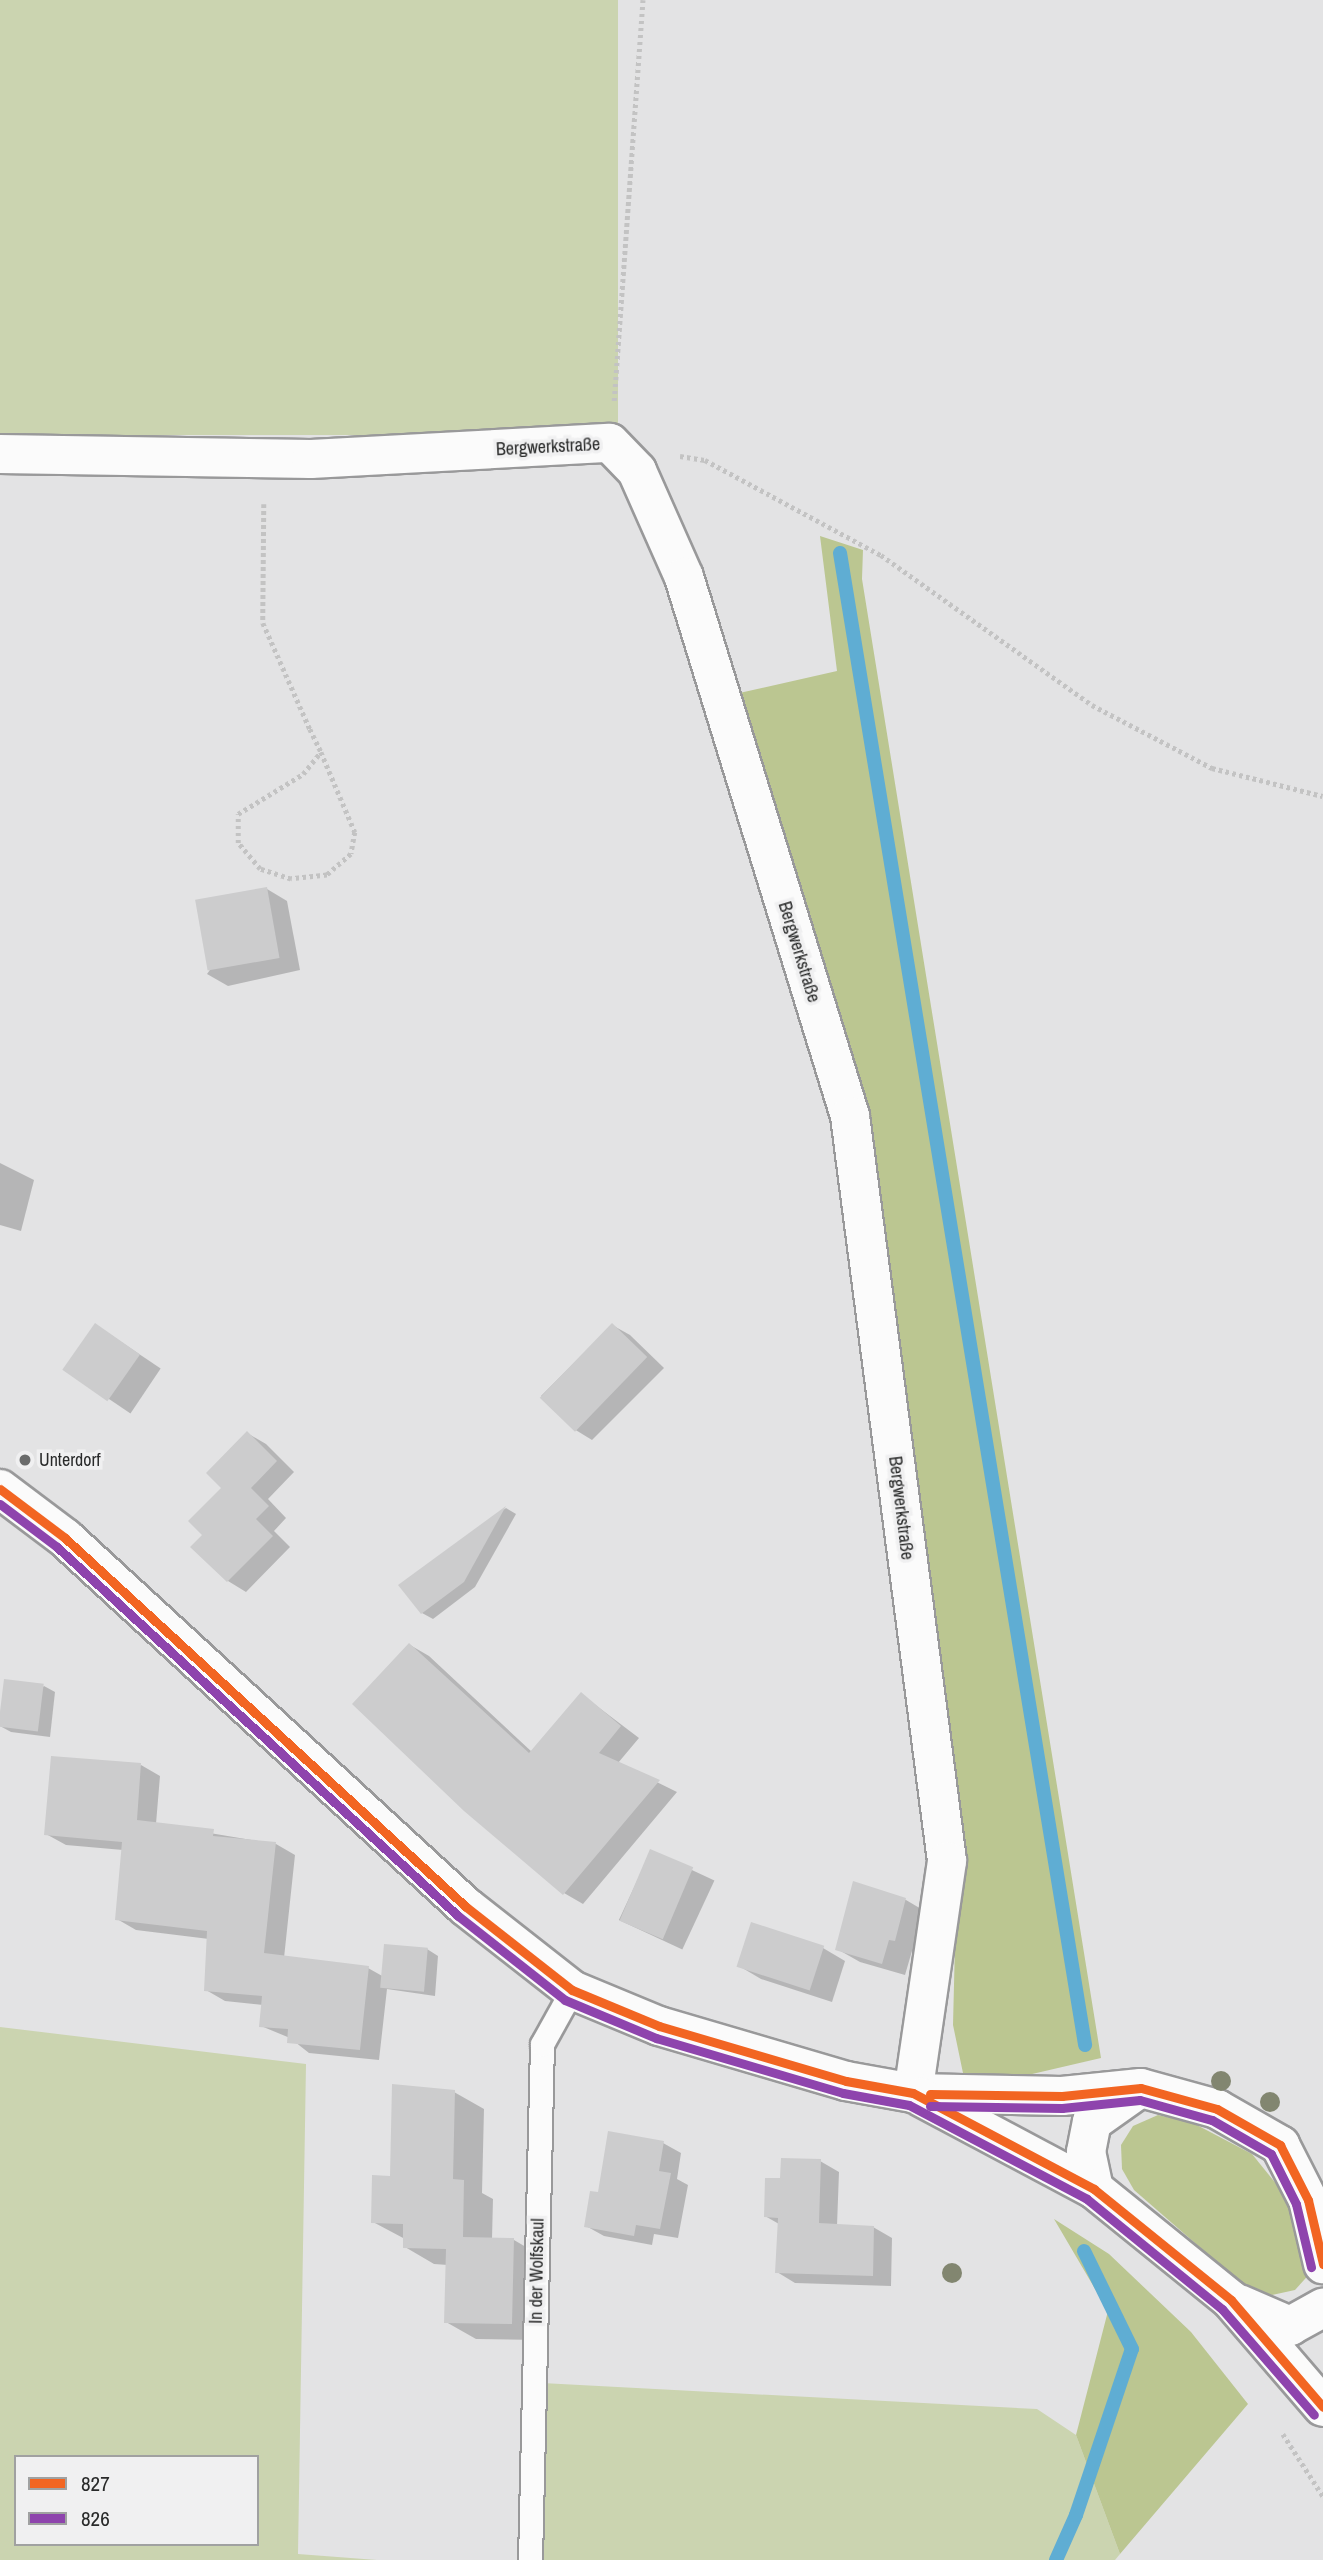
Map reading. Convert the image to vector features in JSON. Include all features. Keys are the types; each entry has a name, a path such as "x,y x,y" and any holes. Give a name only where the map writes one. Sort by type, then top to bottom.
{"street":[{"name":"Bergwerkstraße","path":"0,454 311,459 610,443 637,471 684,577 850,1116 947,1861 913,2093"},
{"path":"0,1489 65,1538 466,1906 572,1990 659,2026 846,2081 913,2093 1062,2096 1141,2088 1217,2109 1280,2145 1308,2200 1323,2264"},
{"path":"1094,2189 1086,2152 1091,2122 1141,2088"},
{"path":"913,2093 1094,2189 1231,2300 1323,2407"},
{"path":"1231,2300 1290,2326 1323,2308"}],"lane":[{"name":"In der Wolfskaul","path":"530,2560 542,2044 572,1990"}],"path":[{"path":"610,443 643,0"},
{"path":"678,455 705,460 881,555 1092,705 1212,768 1323,796"},
{"path":"244,458 264,504 263,623 321,752 355,832 351,854 327,874 291,879 260,869 238,843 238,814 303,774 321,752"},
{"path":"1280,2429 1323,2496"}],"green space":[{"path":"0,0 618,0 618,435 0,435"},
{"path":"820,536 863,550 862,579 1101,2058 1006,2080 963,2073 953,2025 957,1863 859,1114 735,694 837,671"},
{"path":"0,2027 306,2064 298,2554 377,2560 0,2560"},
{"path":"1158,2115 1193,2123 1252,2154 1286,2196 1308,2237 1313,2270 1295,2290 1272,2295 1249,2290 1134,2190 1122,2169 1121,2145 1133,2126"},
{"path":"1054,2219 1109,2254 1191,2332 1248,2404 1120,2554 1076,2435 1108,2311"},
{"path":"542,2383 1037,2409 1076,2435 1120,2554 1115,2560 541,2560"}],"building":[{"path":"267,887 280,958 208,971 195,900"},
{"path":"95,1323 140,1355 107,1401 62,1370"},
{"path":"612,1323 647,1357 575,1432 540,1398"},
{"path":"247,1431 277,1461 251,1488 269,1506 256,1519 273,1536 227,1582 190,1547 202,1535 188,1521 221,1488 206,1473"},
{"path":"506,1506 464,1582 421,1614 398,1585"},
{"path":"409,1643 529,1753 581,1692 621,1726 599,1753 660,1780 563,1895 464,1811 352,1704"},
{"path":"4,1679 44,1684 38,1732 0,1727"},
{"path":"51,1756 141,1763 137,1820 214,1829 213,1836 276,1842 264,1953 369,1966 360,2050 287,2043 288,2029 259,2027 262,1996 204,1991 207,1931 115,1920 122,1842 44,1835"},
{"path":"650,1849 693,1867 663,1939 620,1921"},
{"path":"853,1881 906,1898 895,1941 889,1940 882,1964 835,1950"},
{"path":"751,1922 824,1946 810,1990 736,1967"},
{"path":"384,1944 428,1948 424,1992 380,1988"},
{"path":"392,2084 455,2090 453,2179 464,2180 463,2237 514,2238 512,2324 444,2323 446,2249 403,2248 403,2224 371,2223 372,2175 390,2176"},
{"path":"608,2131 664,2141 659,2171 671,2173 660,2229 636,2225 634,2236 584,2227 590,2191 598,2192"},
{"path":"781,2158 821,2159 819,2223 874,2226 873,2276 775,2273 778,2218 764,2217 765,2178 780,2178"}],"waterway":[{"path":"840,553 1085,2045"},
{"path":"1056,2560 1076,2515 1132,2349 1084,2251"}],"transit line":[{"name":"827","path":"0,1489 65,1538 465,1906 572,1990 659,2026 846,2081 913,2093 1094,2189 1231,2300 1323,2407"},
{"name":"826","path":"0,1504 57,1547 457,1915 565,2000 656,2038 843,2093 909,2105 1087,2199 1222,2309 1314,2415"},
{"name":"827","path":"930,2094 1062,2096 1141,2088 1217,2109 1280,2145 1308,2200 1323,2264"},
{"name":"826","path":"930,2106 1062,2108 1140,2100 1212,2120 1271,2154 1296,2204 1311,2267"}],"place":[{"name":"Unterdorf","path":"25,1460"}]}
